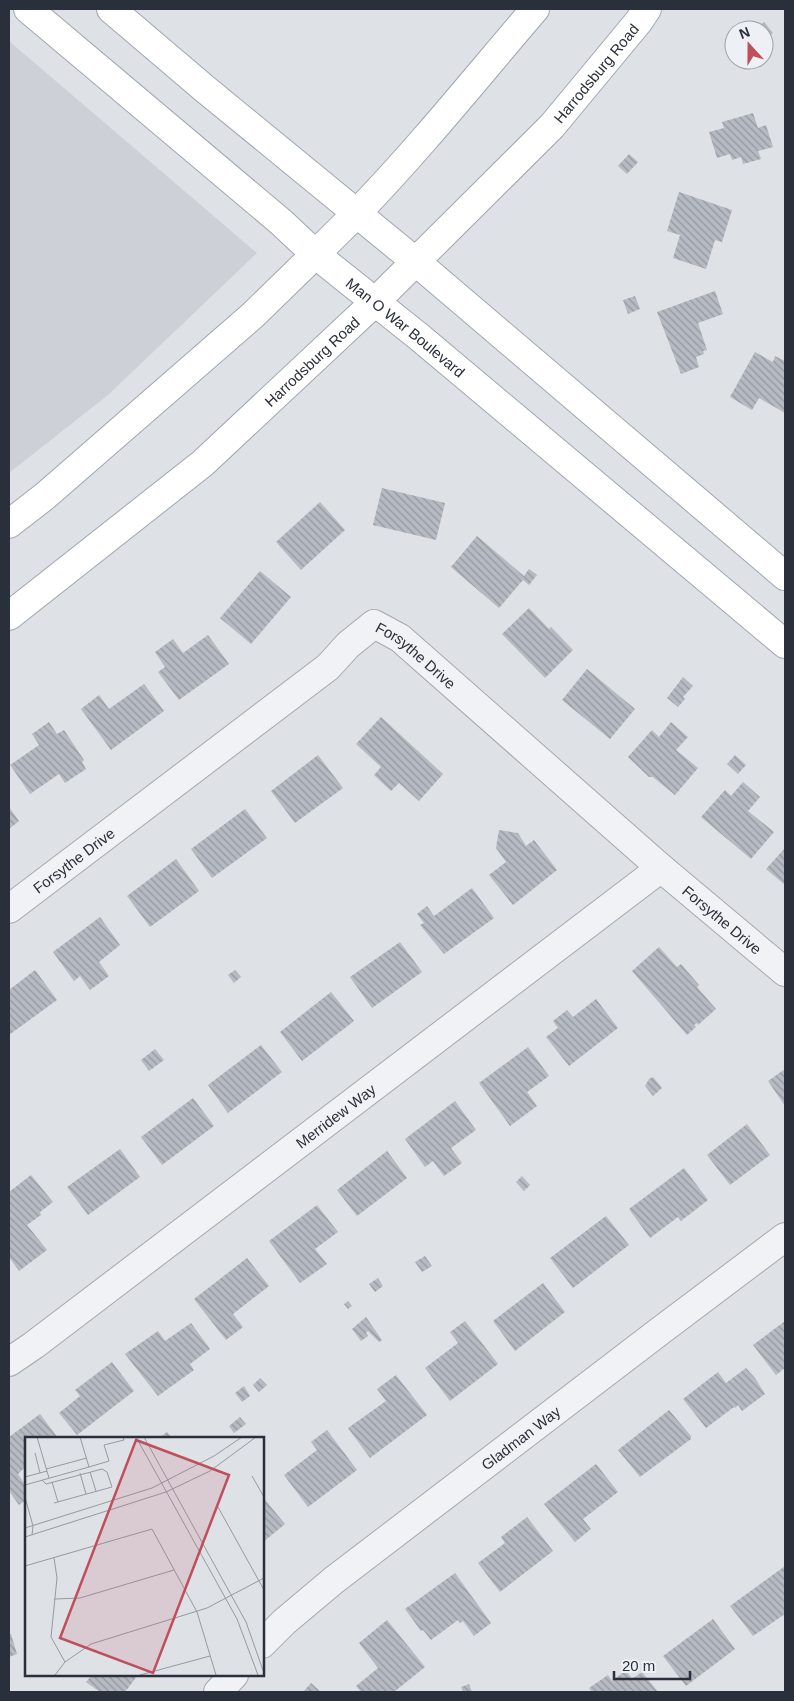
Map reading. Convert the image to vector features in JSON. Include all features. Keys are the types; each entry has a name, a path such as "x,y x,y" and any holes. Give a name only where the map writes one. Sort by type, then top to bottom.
{"main road":[{"name":"Man O War Boulevard","path":"28,9 281,222 315,254 785,644"},
{"path":"111,9 205,89 415,261 785,576"},
{"path":"9,524 52,490 253,315 356,213 467,90 535,9"},
{"name":"Harrodsburg Road","path":"9,616 203,463 375,302 552,126 647,9"}],"street":[{"name":"Forsythe Drive","path":"9,910 328,667 348,645 374,624 400,638 661,868 785,972"},
{"name":"Merridew Way","path":"9,1362 42,1339 661,868"},
{"name":"Gladman Way","path":"264,1642 284,1622 334,1580 785,1237"},
{"path":"218,1692 233,1676"}],"shaded area":[{"path":"9,41 257,253 108,395 9,473"}],"building":[{"path":"753,113 758,128 766,125 773,147 758,151 761,159 743,164 741,157 732,160 730,154 717,158 709,132 724,128 722,122"},
{"path":"629,154 638,162 627,174 618,166"},
{"path":"679,192 732,210 722,242 715,240 706,269 673,258 680,235 667,231"},
{"path":"715,291 723,314 698,323 707,350 703,351 704,354 696,357 699,367 681,374 657,312"},
{"path":"635,296 640,309 628,314 623,300"},
{"path":"755,352 773,362 775,356 785,361 785,413 759,398 752,410 730,397"},
{"path":"382,488 445,503 436,540 373,525"},
{"path":"320,502 345,530 301,570 276,542"},
{"path":"477,536 524,576 529,569 537,575 529,585 523,580 499,608 451,567"},
{"path":"260,571 291,597 251,644 220,618"},
{"path":"529,608 573,650 545,678 502,634"},
{"path":"208,635 229,664 179,700 158,672 165,667 155,652 173,639 183,653"},
{"path":"587,669 635,709 610,739 562,700"},
{"path":"683,677 693,686 683,697 685,699 678,707 667,698"},
{"path":"144,684 164,711 111,750 81,709 99,695 109,709"},
{"path":"381,717 443,774 419,801 399,783 391,791 374,775 381,767 356,744"},
{"path":"49,722 57,734 64,730 84,760 82,762 86,769 65,783 59,774 30,794 10,765 39,745 32,734"},
{"path":"671,722 688,737 676,750 698,768 675,795 653,777 649,777 628,757 652,730 659,737"},
{"path":"318,755 343,788 295,823 271,791"},
{"path":"735,755 746,765 738,774 727,764"},
{"path":"743,782 760,797 748,811 774,832 751,859 701,817 725,790 731,796"},
{"path":"9,807 19,821 9,829"},
{"path":"245,809 267,838 212,878 191,849"},
{"path":"499,830 518,833 526,846 534,840 557,870 513,905 489,875 506,862 496,848"},
{"path":"785,848 785,885 766,869"},
{"path":"176,859 199,891 150,927 127,896"},
{"path":"472,888 494,918 444,954 420,925 424,923 417,914 427,906 434,916"},
{"path":"100,917 120,945 99,962 109,976 90,990 80,976 74,981 53,952"},
{"path":"400,942 422,972 372,1008 350,977"},
{"path":"659,947 677,967 681,964 716,1009 698,1025 697,1023 694,1025 696,1027 687,1035 632,971"},
{"path":"35,970 57,1000 9,1035 9,990"},
{"path":"235,970 241,977 234,983 228,975"},
{"path":"331,992 354,1021 302,1061 280,1032"},
{"path":"596,999 618,1028 569,1066 546,1037 558,1028 553,1021 567,1010 573,1017"},
{"path":"261,1045 282,1072 228,1113 208,1085"},
{"path":"528,1047 549,1076 527,1092 537,1106 510,1126 479,1083"},
{"path":"155,1049 164,1060 149,1071 141,1060"},
{"path":"785,1069 785,1106 768,1081"},
{"path":"653,1077 662,1088 653,1096 645,1086 649,1079"},
{"path":"193,1098 214,1126 162,1165 141,1137"},
{"path":"455,1101 476,1130 451,1148 462,1163 444,1176 433,1161 425,1167 405,1139"},
{"path":"747,1124 770,1155 730,1185 707,1155"},
{"path":"120,1149 140,1177 88,1215 67,1187"},
{"path":"387,1151 407,1178 357,1216 337,1190"},
{"path":"684,1168 708,1200 681,1221 678,1217 650,1238 629,1209"},
{"path":"31,1175 53,1202 40,1212 41,1215 27,1225 47,1250 19,1271 9,1257 9,1192"},
{"path":"522,1176 530,1185 524,1191 516,1182"},
{"path":"317,1205 338,1232 315,1249 327,1264 300,1283 269,1241"},
{"path":"606,1216 629,1245 573,1288 550,1258"},
{"path":"425,1256 432,1266 422,1272 415,1262"},
{"path":"247,1258 269,1286 233,1314 243,1327 226,1340 194,1299"},
{"path":"378,1278 383,1286 375,1292 369,1284"},
{"path":"543,1283 565,1312 515,1351 493,1321"},
{"path":"348,1301 352,1306 348,1309 344,1304"},
{"path":"366,1317 382,1340 379,1342 368,1331 366,1333 368,1336 361,1341 352,1329"},
{"path":"465,1321 498,1364 450,1401 425,1368 458,1343 450,1332"},
{"path":"785,1321 785,1368 776,1375 753,1345"},
{"path":"191,1323 210,1349 190,1364 194,1370 158,1396 125,1354 158,1331 165,1341"},
{"path":"112,1362 134,1391 77,1435 59,1413 80,1396 75,1390"},
{"path":"746,1368 765,1394 742,1411 738,1405 734,1407 706,1428 683,1399 718,1372 726,1383"},
{"path":"396,1375 427,1415 370,1458 348,1428 386,1401 377,1389"},
{"path":"260,1378 267,1385 259,1392 253,1385"},
{"path":"244,1386 250,1396 242,1402 235,1393"},
{"path":"669,1410 691,1436 691,1439 640,1477 618,1450"},
{"path":"40,1414 57,1437 25,1437 25,1470 23,1469 18,1474 25,1484 25,1501 19,1505 9,1491 9,1437"},
{"path":"240,1417 246,1424 234,1433 229,1426"},
{"path":"327,1430 357,1470 308,1507 284,1475 317,1450 311,1442"},
{"path":"167,1432 171,1437 160,1437"},
{"path":"596,1464 618,1492 583,1519 591,1529 575,1542 544,1504"},
{"path":"264,1498 285,1524 264,1541"},
{"path":"527,1517 553,1551 500,1592 478,1563 505,1543 501,1537"},
{"path":"785,1566 785,1614 753,1636 730,1606"},
{"path":"455,1573 491,1623 474,1636 463,1621 460,1623 458,1620 431,1640 423,1630 421,1631 405,1609"},
{"path":"713,1619 735,1649 686,1686 663,1656"},
{"path":"387,1620 425,1667 394,1692 361,1692 356,1686 378,1668 359,1643"},
{"path":"9,1634 11,1634 17,1654 9,1657"},
{"path":"626,1670 632,1679 642,1672 658,1692 592,1692 589,1688 608,1675 612,1681"},
{"path":"91,1676 137,1676 125,1692 100,1692 86,1682"},
{"path":"311,1683 321,1692 303,1692"},
{"path":"469,1684 472,1692 463,1692 461,1687"}]}
